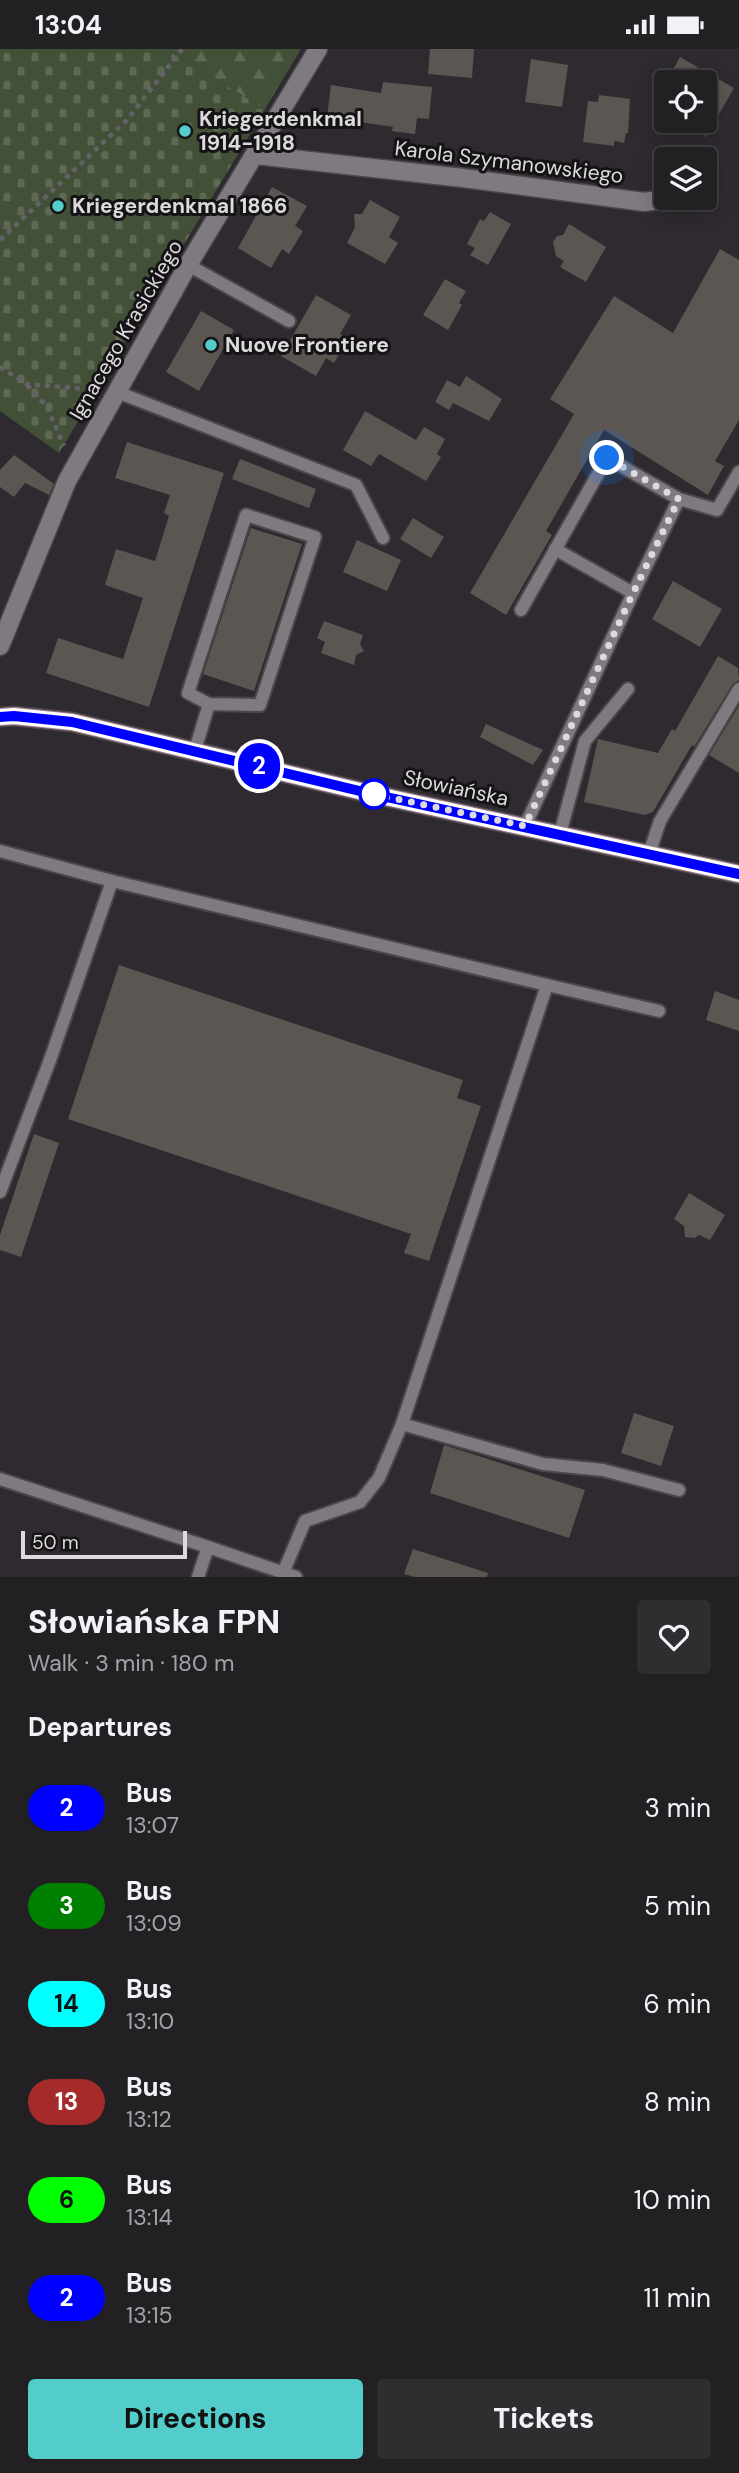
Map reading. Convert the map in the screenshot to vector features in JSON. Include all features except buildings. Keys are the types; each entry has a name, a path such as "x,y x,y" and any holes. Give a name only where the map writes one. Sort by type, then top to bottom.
{"street":[{"name":"Ignacego Krasickiego","path":"0,646 74,468 188,265 317,49"},
{"name":"Karola Szymanowskiego","path":"256,155 644,202 654,201"},
{"name":"Słowiańska","path":"0,717 72,722 368,793 739,874"}],"lane":[{"path":"188,265 289,321"},
{"path":"117,392 356,485 383,538"},
{"path":"521,610 607,458 679,499 717,510 739,473"},
{"path":"525,826 679,499"},
{"path":"246,515 316,537 260,705 209,704 188,692 246,515"},
{"path":"555,549 633,593"},
{"path":"560,834 585,741 628,689"},
{"path":"649,854 660,821 739,689"},
{"path":"195,750 209,704"},
{"path":"0,851 112,881 659,1011"},
{"path":"0,1192 50,1061 112,881"},
{"path":"0,1479 289,1575 305,1521 359,1502 379,1478 402,1424 547,985"},
{"path":"402,1424 543,1464 603,1470 680,1490"},
{"path":"198,1577 208,1547"}],"path":[{"path":"0,240 127,120 182,49"},
{"path":"0,367 27,384 47,407 74,468"},
{"path":"27,384 117,392"}],"green space":[{"path":"0,49 165,49 265,109 59,453 0,411"},
{"path":"165,49 301,49 265,109"}],"bus line":[{"name":"2","path":"0,717 72,722 368,793 739,874"}],"place":[{"name":"Kriegerdenkmal 1914-1918","path":"185,131"},
{"name":"Kriegerdenkmal 1866","path":"58,206"},
{"name":"Nuove Frontiere","path":"211,345"}],"route":[{"path":"374,794 368,793 525,826 679,499 607,458"}]}
